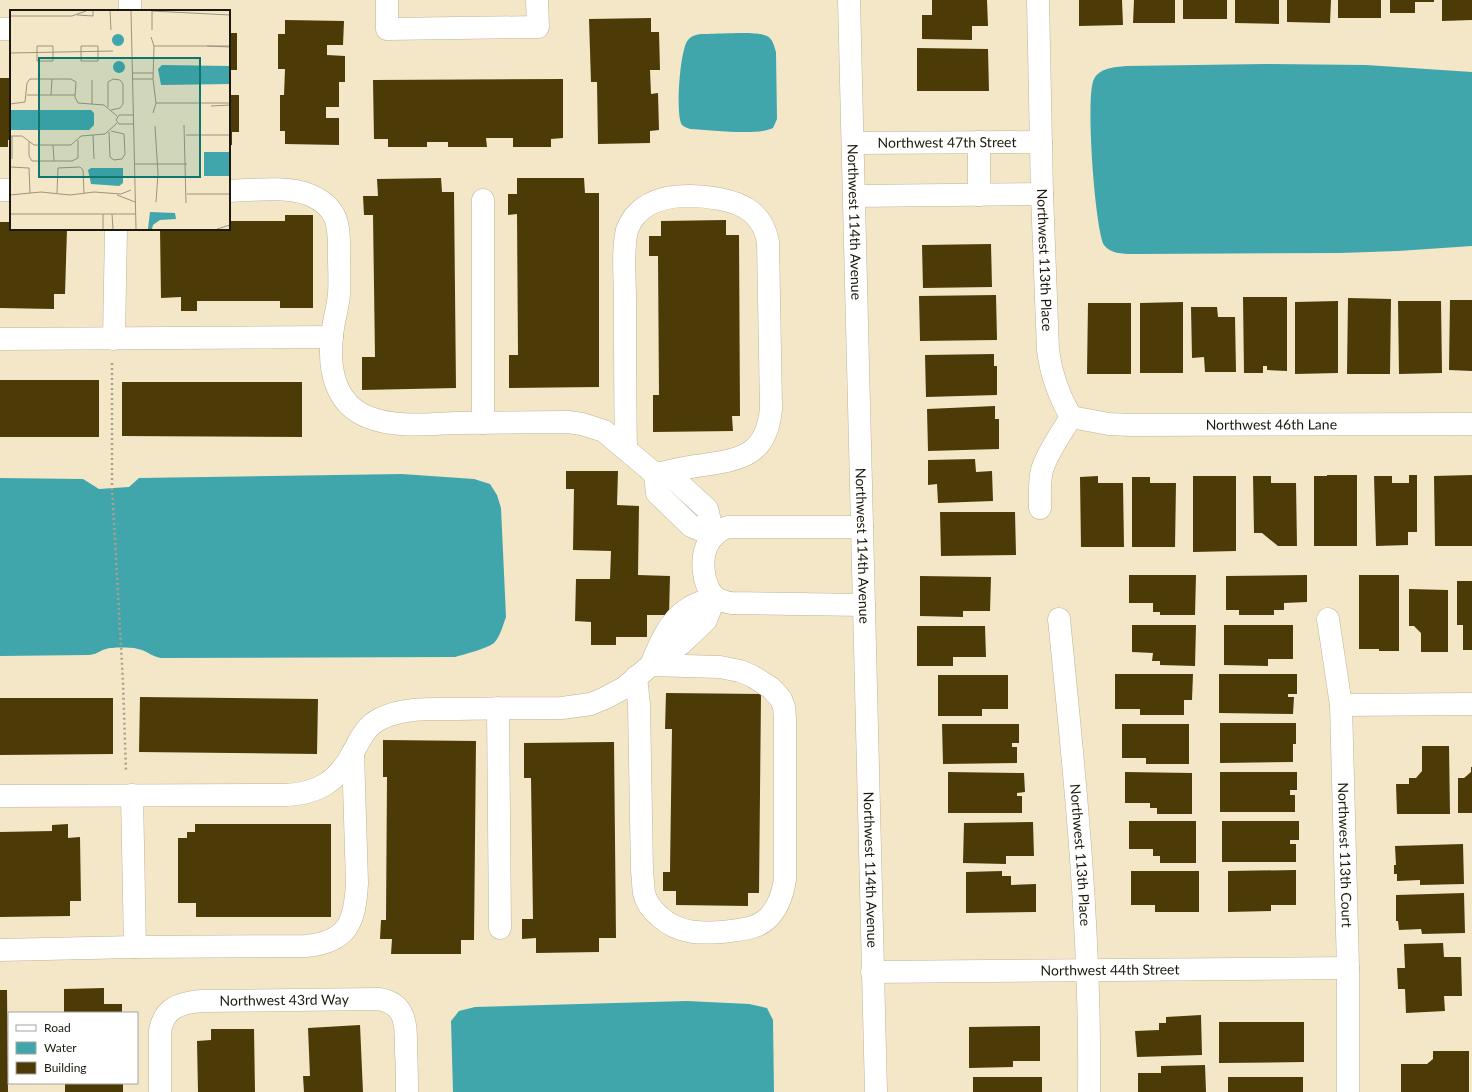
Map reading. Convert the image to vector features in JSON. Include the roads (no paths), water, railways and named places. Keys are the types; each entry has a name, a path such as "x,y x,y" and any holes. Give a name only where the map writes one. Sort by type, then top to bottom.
{"street":[{"path":"387,0 387,29 538,27 537,0"},
{"name":"Northwest 114th Avenue","path":"849,0 876,1092"},
{"name":"Northwest 113th Place","path":"1038,0 1042,194 1050,365 1055,384 1071,417"},
{"path":"979,142 979,195"},
{"name":"Northwest 47th Street","path":"853,143 1041,142"},
{"path":"230,191 297,191 318,199 326,205 336,218 339,236 339,294 332,337 331,362 335,385 346,403 359,413 376,420 396,423 568,422 582,424 604,431 655,474 674,479 706,509 714,536"},
{"path":"854,196 1042,194"},
{"path":"626,449 625,260 627,230 630,223 635,216 653,203 674,196 714,198 740,204 748,209 761,223 768,242 771,408 768,426 761,441 745,456 722,462 655,474"},
{"path":"483,200 483,423"},
{"path":"114,339 116,230"},
{"path":"0,339 332,337"},
{"path":"1040,508 1040,485 1042,470 1049,452 1071,417"},
{"name":"Northwest 46th Lane","path":"1071,417 1109,424 1131,425 1472,424"},
{"path":"862,527 728,527 719,531 705,550 704,572 709,590 715,597 731,603 864,605"},
{"path":"0,796 297,795 321,788 334,779 345,766 361,737 370,726 379,719 388,715 401,712 425,710 562,708 580,706 605,698 624,688 643,671 665,633 688,608 715,597"},
{"name":"Northwest 113th Place","path":"1059,619 1079,829 1086,970 1089,1092"},
{"name":"Northwest 113th Court","path":"1328,619 1341,705 1348,968 1348,1092"},
{"path":"720,667 740,671 752,676 771,688 781,699 785,718 785,880 779,902 767,919 760,924 750,928 718,932 688,932 674,928 664,921 647,902 644,894 642,872 639,705 643,671 720,667"},
{"path":"1341,705 1472,704"},
{"path":"498,708 500,928"},
{"path":"0,950 135,947 306,946 331,940 343,933 349,924 356,899 357,883 353,752"},
{"path":"132,795 135,947"},
{"name":"Northwest 44th Street","path":"872,972 1348,968"},
{"name":"Northwest 43rd Way","path":"160,1092 161,1023 170,1010 185,1003 201,1000 378,999 393,1004 398,1008 405,1021 407,1092"}],"water":[{"path":"699,34 762,34 769,37 774,45 776,52 777,119 773,128 756,132 733,132 690,129 685,127 682,125 680,119 679,82 683,55 688,40 694,35"},
{"path":"1265,64 1366,65 1472,72 1472,246 1340,253 1129,254 1111,251 1107,248 1104,245 1097,215 1092,162 1090,109 1091,90 1094,79 1097,75 1104,70 1126,66"},
{"path":"402,474 474,479 490,484 497,495 501,508 506,617 498,638 494,643 455,657 161,658 141,650 131,648 109,648 91,655 0,656 0,478 83,479 99,489 129,487 139,478"},
{"path":"687,1001 749,1004 767,1008 773,1020 774,1092 453,1092 451,1021 459,1011 475,1007"}]}
